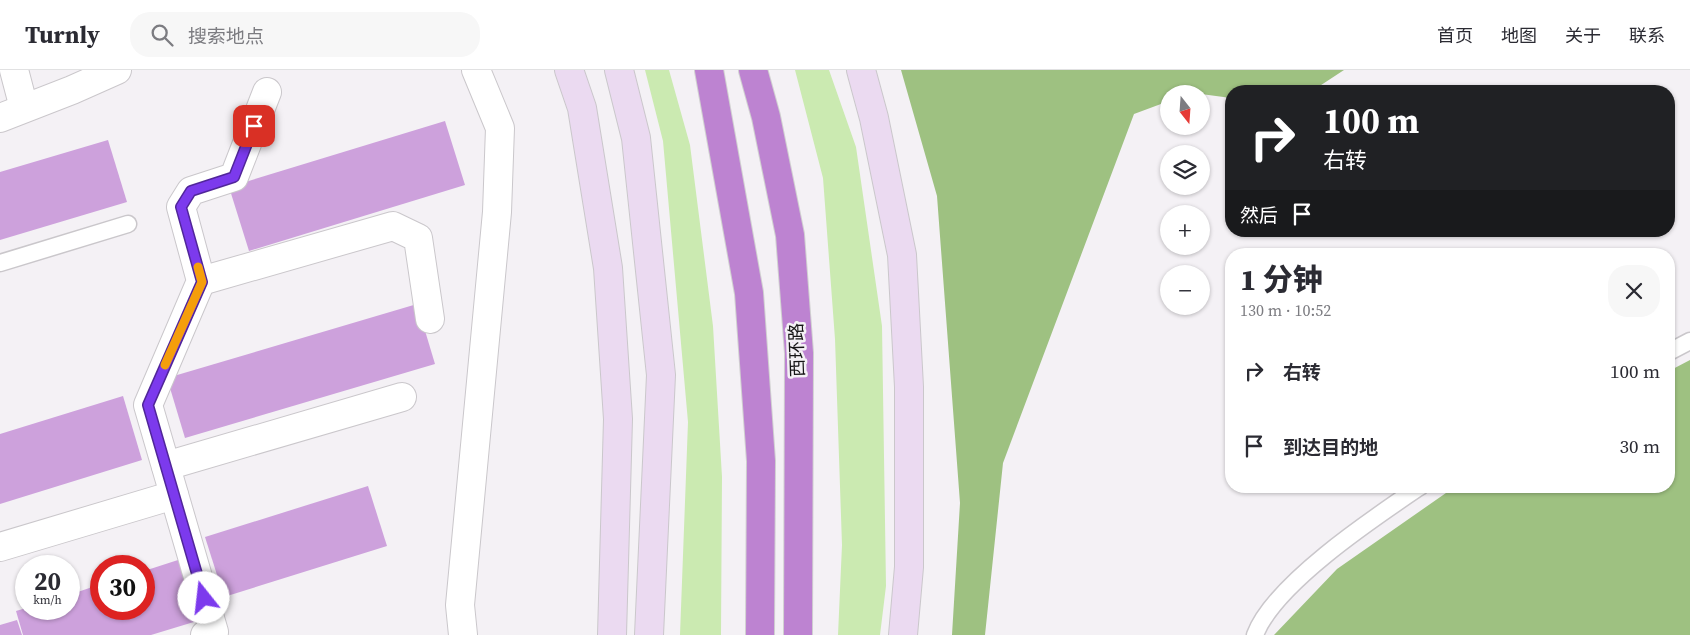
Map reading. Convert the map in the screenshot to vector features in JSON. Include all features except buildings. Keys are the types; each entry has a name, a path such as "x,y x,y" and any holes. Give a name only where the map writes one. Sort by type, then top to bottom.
{"highway":[{"path":"709,70 749,293 761,461 760,635"},
{"name":"西环路","path":"753,70 766,117 790,235 799,353 798,635"}],"main road":[{"path":"569,70 582,108 608,268 618,418 612,635"},
{"path":"619,70 636,138 661,375 649,635"},
{"path":"861,70 874,118 902,255 909,387 909,567 902,635"}],"street":[{"path":"14,70 12,113 117,70"},
{"path":"463,635 460,605 497,212 500,128 476,70"},
{"path":"205,635 214,632 148,405 202,282 181,207 191,191 234,177 267,92"},
{"path":"202,282 393,226 418,238 430,319"},
{"path":"166,466 402,398"},
{"path":"0,547 174,495"}],"lane":[{"path":"0,264 128,224"},
{"path":"1675,349 1690,341"},
{"path":"1254,635 1287,588 1372,520 1411,493"}],"green space":[{"path":"645,70 669,70 690,145 713,326 722,477 721,635 680,635 688,422 663,141"},
{"path":"795,70 829,70 856,147 882,326 886,586 880,635 838,635 842,545 835,339 823,178"},
{"path":"901,70 1344,70 1321,85 1225,85 1225,97 1210,95 1210,85 1160,85 1160,104 1134,114 1003,463 985,635 952,635 960,503 937,196"},
{"path":"1690,360 1690,635 1274,635 1337,569 1446,493 1675,493 1675,368"}],"slow traffic":[{"path":"165,365 202,282 198,267"}],"route":[{"path":"204,598 148,405 202,282 181,207 191,191 234,177 254,126"}]}
